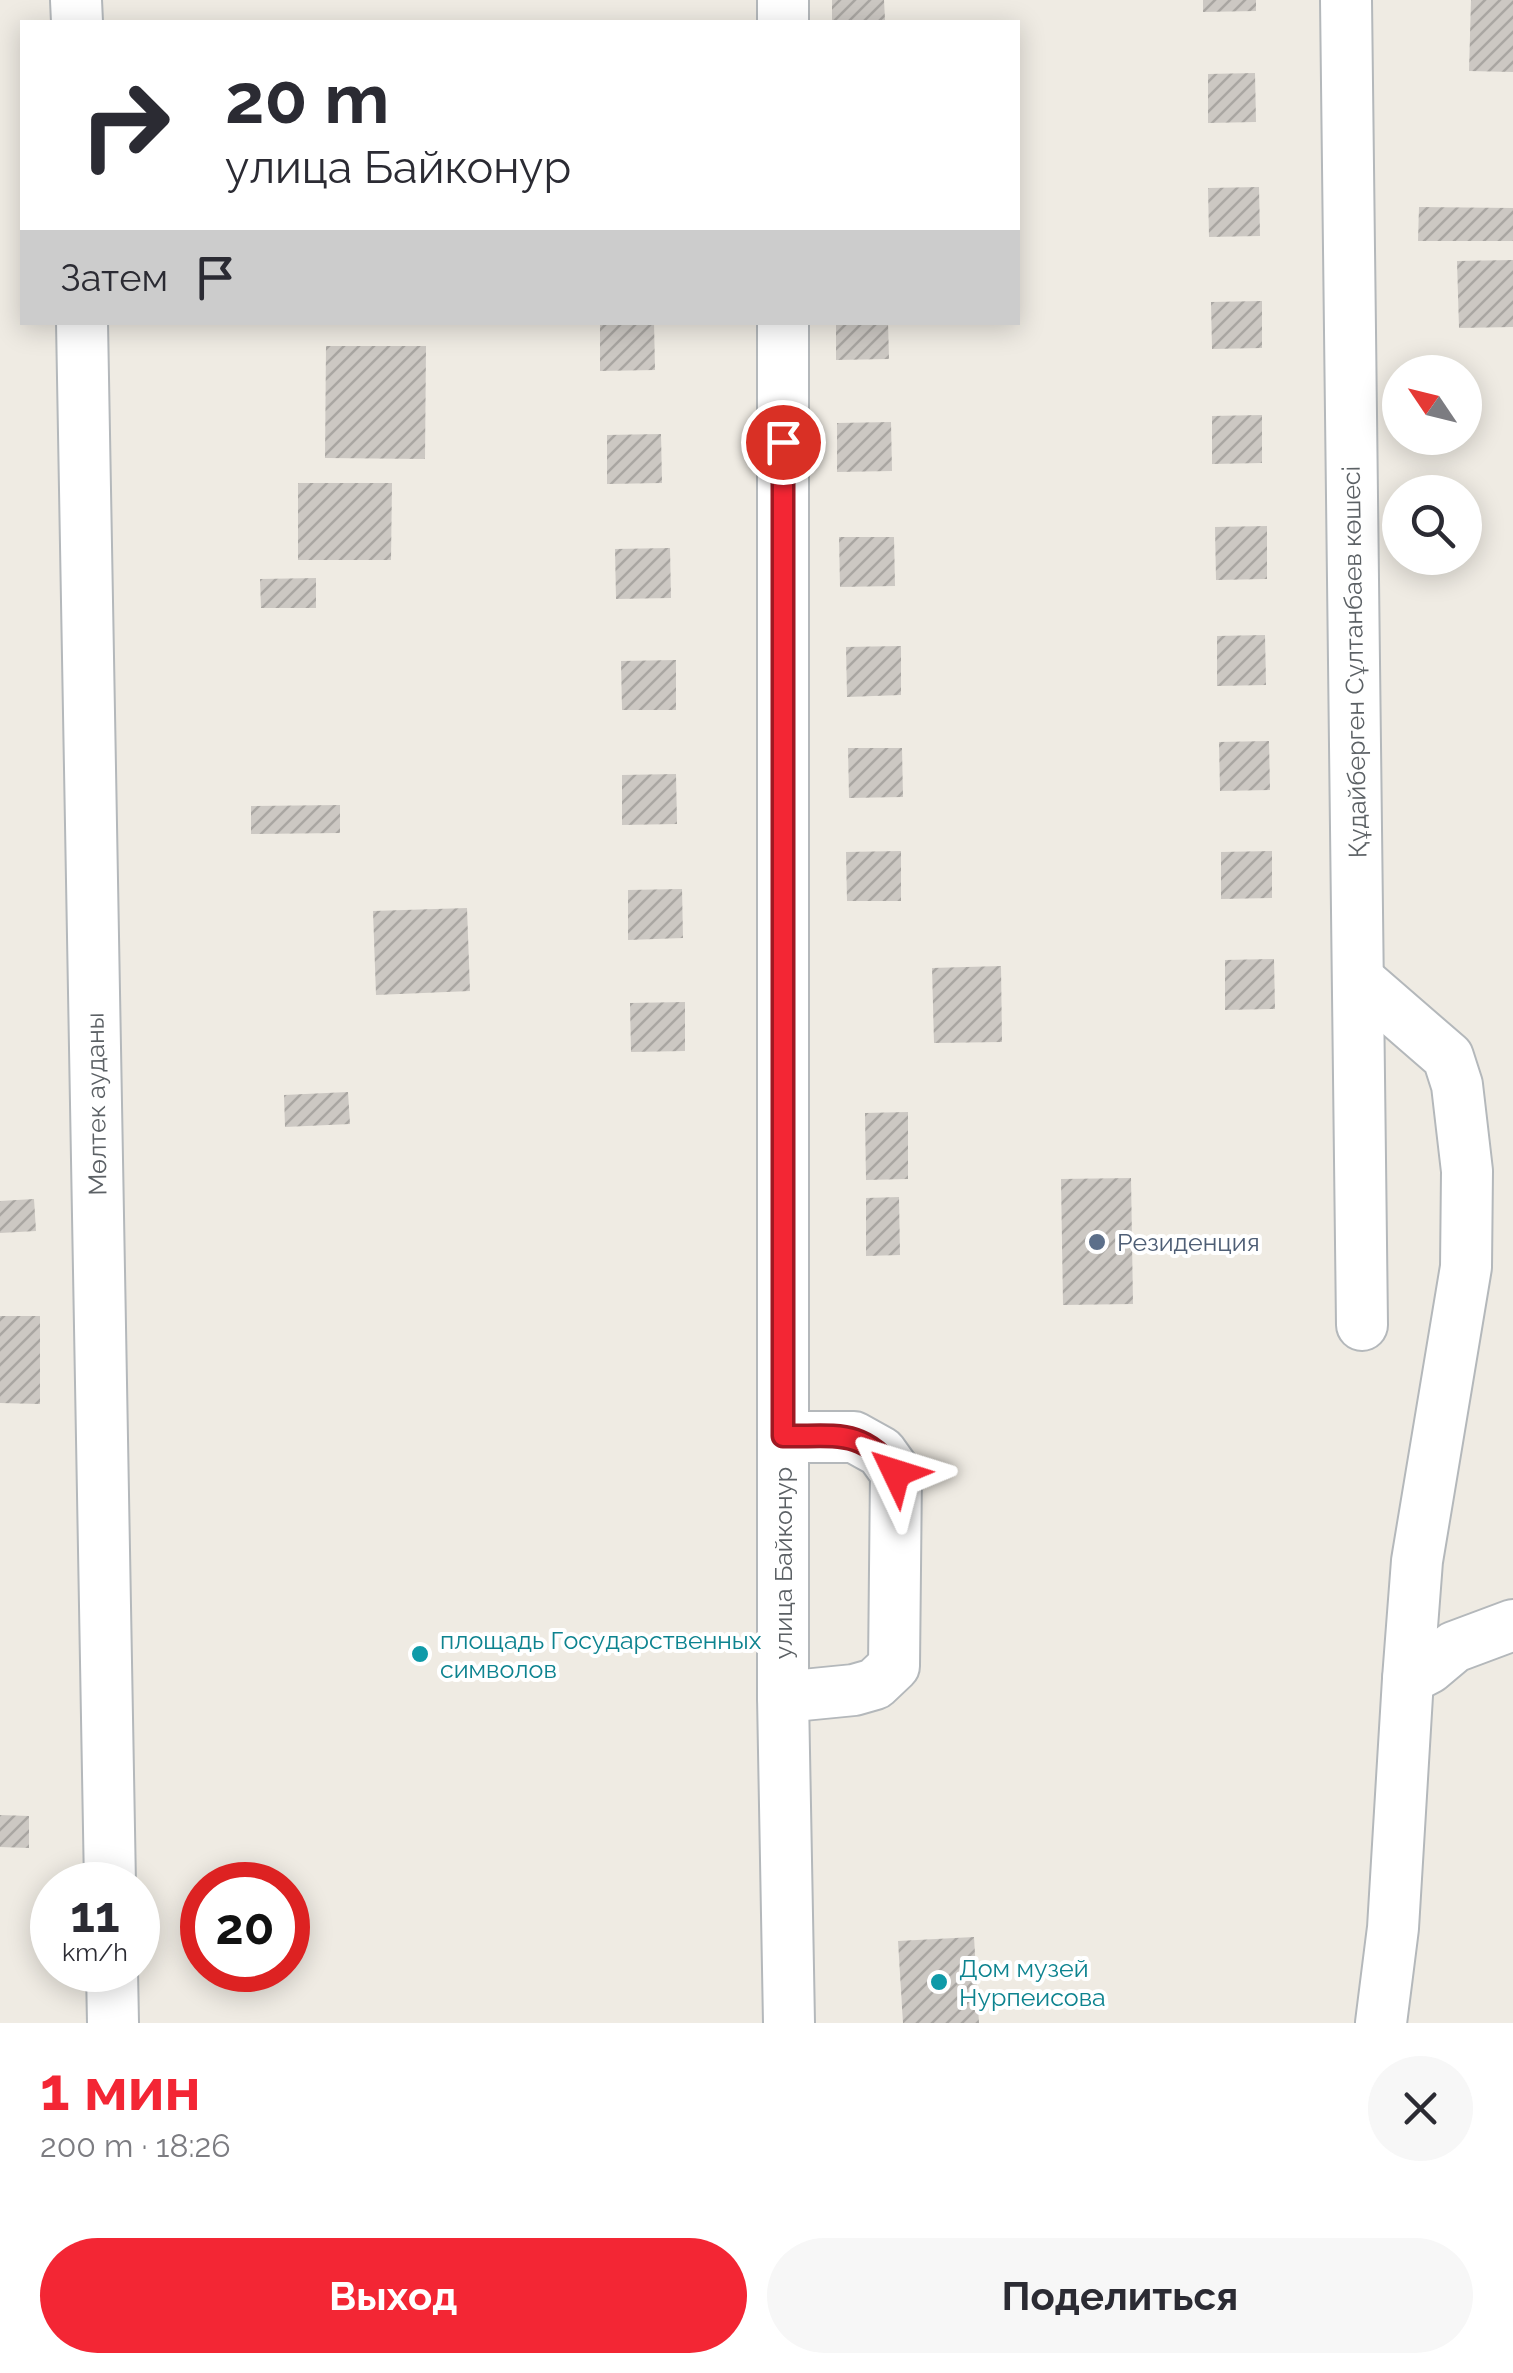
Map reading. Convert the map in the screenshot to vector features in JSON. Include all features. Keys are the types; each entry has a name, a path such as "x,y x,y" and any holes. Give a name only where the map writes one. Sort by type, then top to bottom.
{"street":[{"name":"Құдайберген Сұлтанбаев көшесі","path":"1346,0 1362,1325"},
{"name":"Мөлтек ауданы","path":"82,325 110,1862"},
{"name":"улица Байконур","path":"783,325 783,1697 789,2023"},
{"path":"1358,980 1448,1057 1456,1085 1468,1171 1466,1267 1417,1560 1393,1928 1381,2023"},
{"path":"783,1436 854,1437 881,1452 896,1473 898,1519 894,1666 876,1684 783,1697"},
{"path":"1408,1679 1430,1668 1454,1647 1513,1625"},
{"path":"112,1992 112,2023"}],"building":[{"path":"832,0 884,0 885,20 832,20"},
{"path":"1203,0 1256,0 1256,11 1203,12"},
{"path":"1471,0 1513,0 1513,72 1469,71"},
{"path":"1255,73 1256,122 1208,123 1208,74"},
{"path":"1259,187 1260,236 1209,237 1208,188"},
{"path":"1419,207 1513,208 1513,241 1418,241"},
{"path":"1513,260 1513,327 1459,328 1457,261"},
{"path":"1262,301 1262,348 1212,349 1211,302"},
{"path":"600,325 654,325 655,370 600,371"},
{"path":"836,325 888,325 889,359 836,360"},
{"path":"326,346 426,346 425,459 325,458"},
{"path":"1262,415 1262,463 1212,464 1212,416"},
{"path":"891,422 892,471 837,472 837,423"},
{"path":"661,434 662,483 607,484 607,435"},
{"path":"298,483 392,483 391,560 298,560"},
{"path":"1267,526 1267,579 1216,580 1215,527"},
{"path":"839,537 894,537 895,586 840,587"},
{"path":"670,548 671,598 616,599 615,549"},
{"path":"316,578 316,608 261,608 260,579"},
{"path":"1265,635 1266,685 1217,686 1217,636"},
{"path":"901,646 901,695 847,697 846,647"},
{"path":"676,660 676,710 622,710 621,661"},
{"path":"1269,741 1270,790 1220,791 1219,742"},
{"path":"848,748 902,748 903,797 849,798"},
{"path":"676,774 677,824 622,825 622,775"},
{"path":"340,805 340,833 251,834 251,806"},
{"path":"901,851 901,901 847,901 846,852"},
{"path":"1272,851 1272,898 1221,899 1221,852"},
{"path":"682,889 683,938 628,940 628,890"},
{"path":"467,908 470,991 376,995 373,911"},
{"path":"1274,959 1275,1009 1225,1010 1225,960"},
{"path":"1001,966 1002,1042 934,1043 932,968"},
{"path":"685,1002 685,1051 631,1052 630,1003"},
{"path":"348,1092 350,1124 285,1127 284,1095"},
{"path":"908,1112 908,1179 866,1180 865,1113"},
{"name":"Резиденция","path":"1131,1178 1133,1304 1063,1305 1061,1179"},
{"path":"899,1197 900,1255 866,1256 866,1198"},
{"path":"34,1199 36,1231 0,1233 0,1201"},
{"path":"0,1316 40,1316 40,1404 0,1403"},
{"path":"0,1815 29,1816 29,1848 0,1847"},
{"name":"Дом музей Нурпеисова","path":"974,1937 979,2023 903,2023 898,1941"}],"place":[{"name":"Резиденция","path":"1097,1242"},
{"name":"площадь Государственных символов","path":"420,1654"},
{"name":"Дом музей Нурпеисова","path":"939,1982"}],"route":[{"path":"783,442 783,1436 854,1437 881,1452 896,1473"}]}
